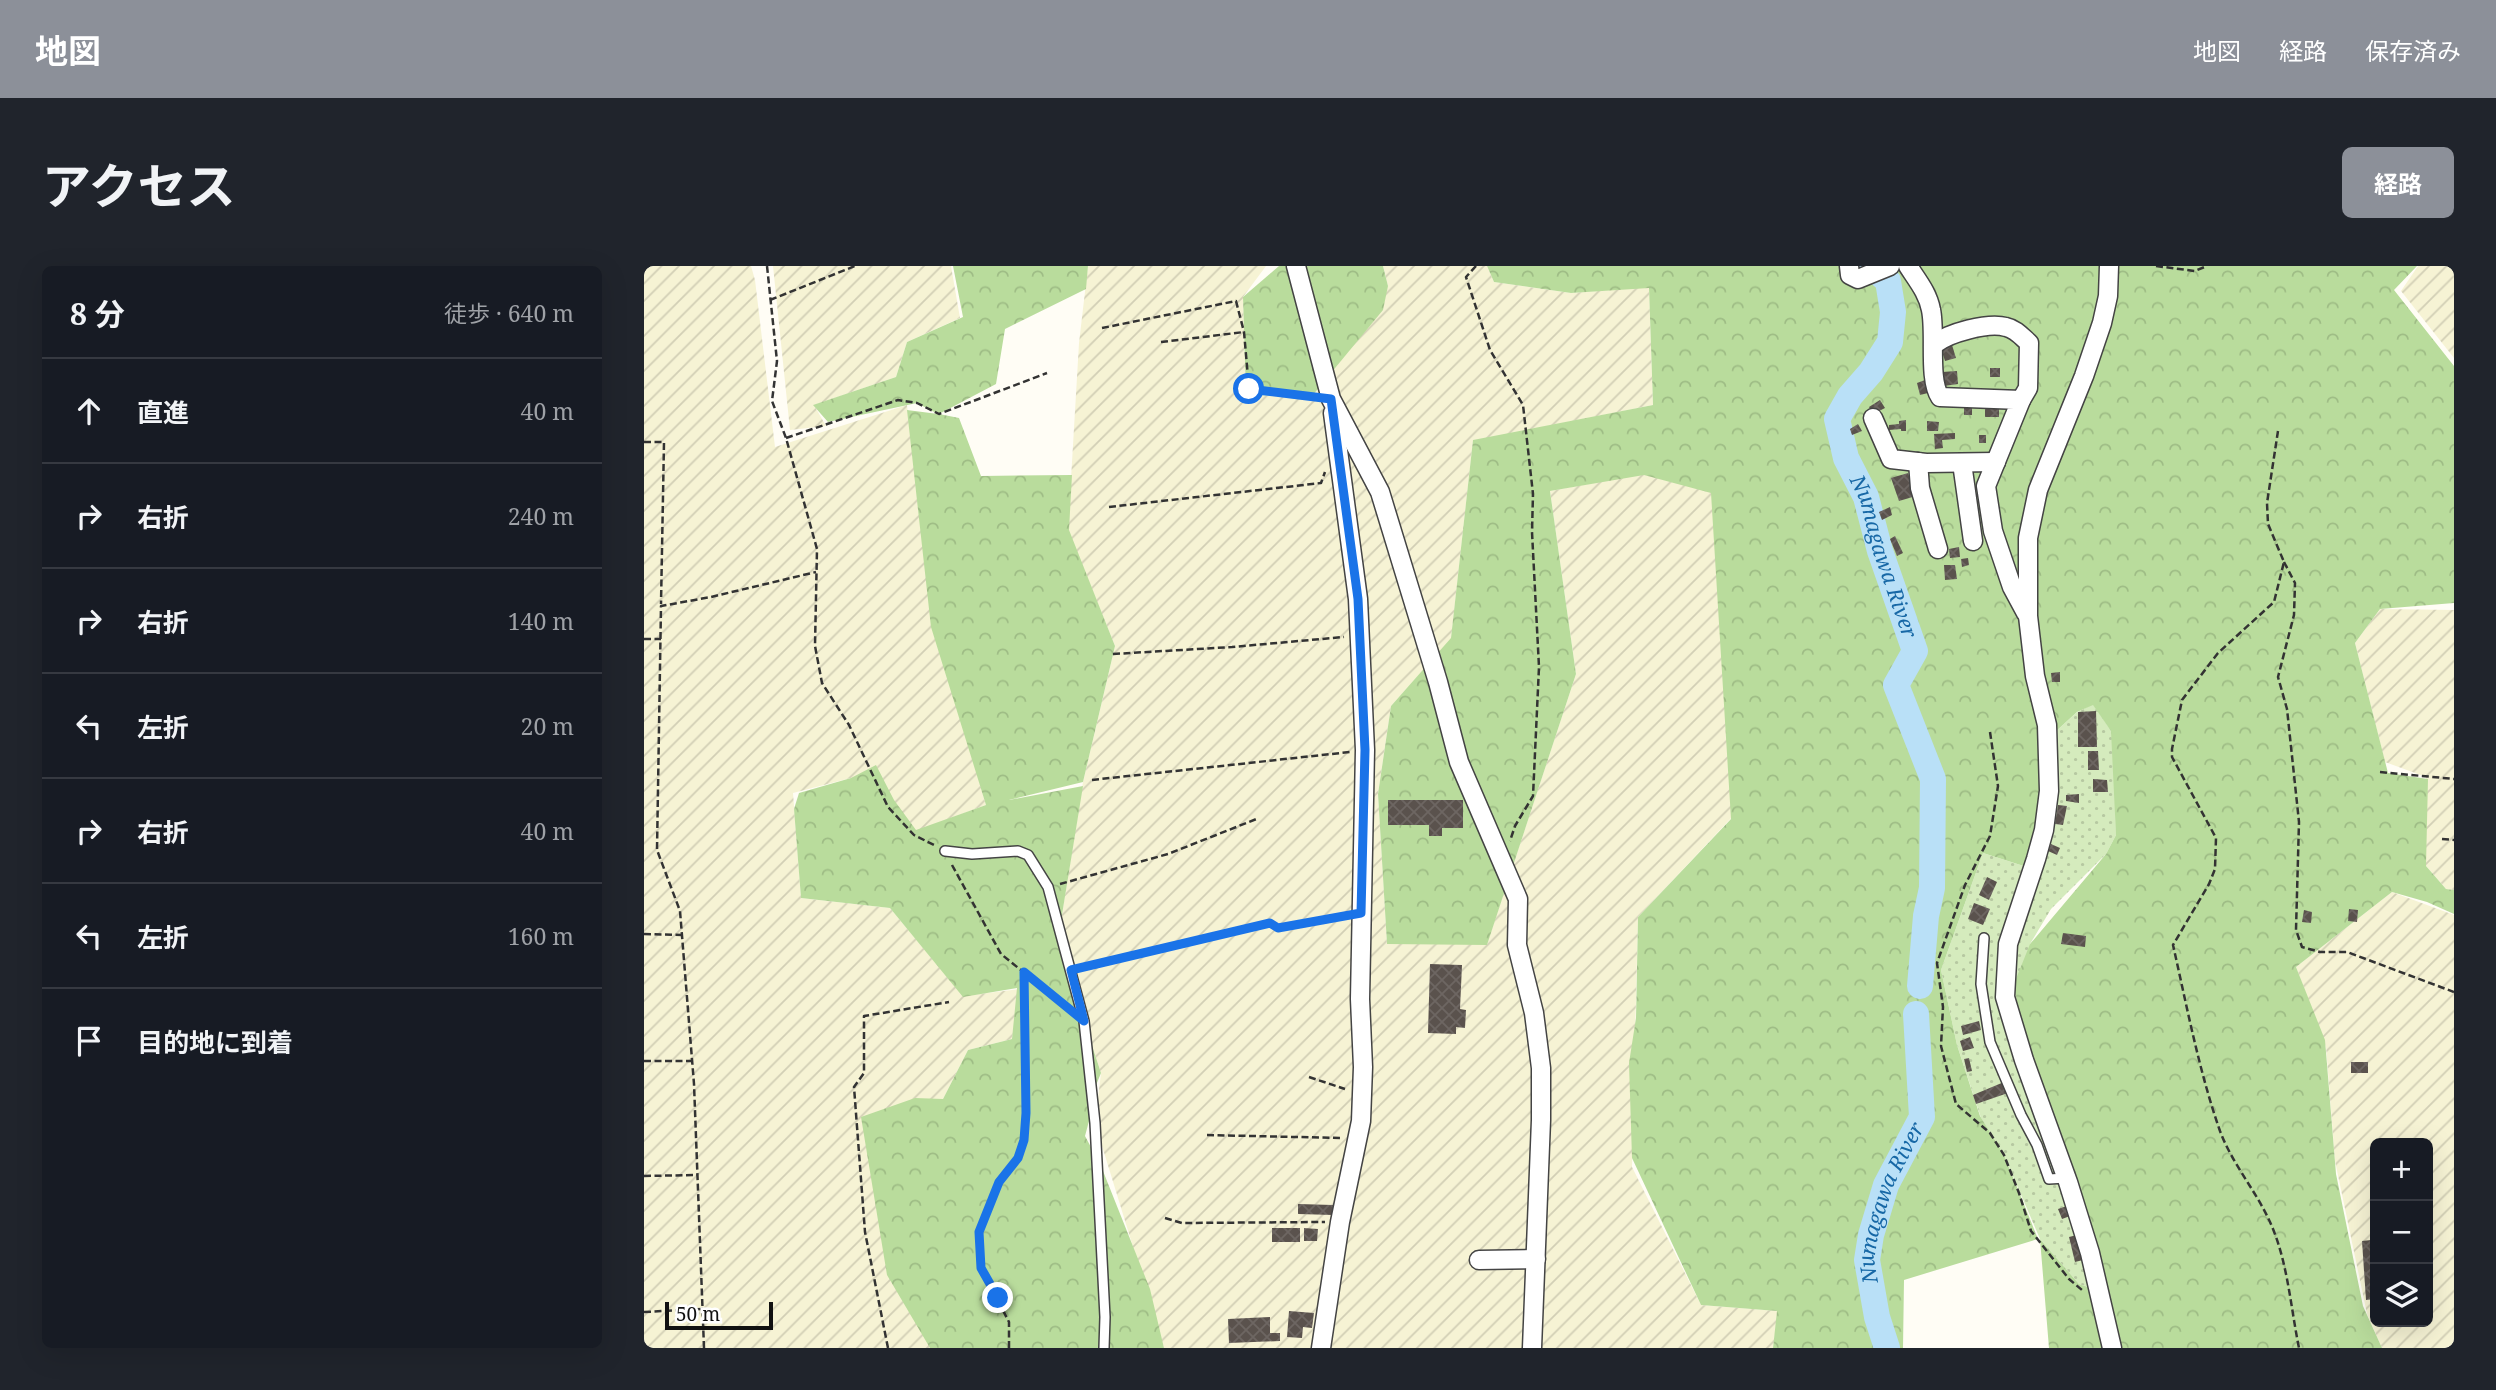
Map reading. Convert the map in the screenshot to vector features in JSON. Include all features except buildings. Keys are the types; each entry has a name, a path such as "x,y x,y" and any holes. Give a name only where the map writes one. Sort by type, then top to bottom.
{"street":[{"path":"1296,266 1331,399 1358,599 1365,750 1361,913 1362,1095 1358,1139 1340,1222 1321,1348"},
{"path":"1849,266 1850,275 1858,279 1890,266"},
{"path":"1908,266 1924,289 1931,309 1935,344 1934,379 1940,397 2021,400"},
{"path":"2109,266 2108,296 2102,323 2084,376 2038,490 2028,538 2028,616 2035,676 2046,725 2049,791 2044,830 2008,944 2005,997 2090,1253 2112,1348"},
{"path":"1935,344 1944,337 1991,326 2016,331 2029,343 2028,388 1986,486 1993,531 2012,587 2028,616"},
{"path":"1331,399 1380,492 1438,682 1459,762 1518,899 1517,945 1534,1013 1541,1068 1532,1348"},
{"path":"1873,418 1891,459 1917,462 1996,462"},
{"path":"1917,462 1920,488 1938,549"},
{"path":"1962,463 1973,541"},
{"path":"1479,1260 1536,1259"}],"lane":[{"path":"945,851 972,855 1018,850 1028,855 1048,887 1084,1021 1095,1123 1105,1317 1104,1348"},
{"path":"1984,938 1981,984 1990,1042 2021,1115 2037,1145 2049,1179 2066,1178"}],"path":[{"path":"767,266 777,361 772,401 786,438 817,548 815,646 822,683 849,725 888,807 914,835 945,851 1001,954 1084,1021"},
{"path":"770,300 855,266"},
{"path":"1476,266 1466,277 1490,350 1523,405 1533,494 1532,532 1539,667 1533,796 1515,827 1503,863"},
{"path":"2156,266 2195,271 2207,266"},
{"path":"1102,328 1236,300 1244,332 1249,389 1331,399"},
{"path":"1161,342 1244,332"},
{"path":"786,438 898,400 918,402 939,414 1047,373"},
{"path":"2278,430 2267,503 2268,524 2295,583 2294,615 2278,677 2287,709 2299,822 2296,930 2302,947 2320,952 2347,952 2454,992"},
{"path":"644,442 664,442 657,850 680,911 692,1061 704,1348"},
{"path":"1109,507 1321,483 1325,470"},
{"path":"2284,562 2274,602 2218,653 2182,699 2179,709 2172,757 2216,838 2215,869 2209,884 2173,945 2204,1078 2221,1131 2231,1155 2274,1229 2292,1299 2299,1348"},
{"path":"661,606 816,572"},
{"path":"1114,654 1232,647 1360,635"},
{"path":"644,639 661,639"},
{"path":"1093,780 1365,750"},
{"path":"2380,772 2454,779"},
{"path":"1048,887 1168,855 1259,818"},
{"path":"2442,839 2454,840"},
{"path":"1071,970 1270,923 1278,928 1361,913"},
{"path":"644,934 682,934"},
{"path":"1009,1348 1009,1322 981,1268 979,1232 999,1182 1018,1158 1024,1140 1024,972"},
{"path":"888,1348 865,1231 854,1087 864,1073 864,1016 949,1002"},
{"path":"644,1061 692,1061"},
{"path":"1309,1077 1362,1095"},
{"path":"1207,1135 1358,1139"},
{"path":"644,1175 698,1175"},
{"path":"1165,1218 1182,1223 1340,1222"},
{"path":"644,1312 704,1309"}],"shaded area":[{"path":"644,266 751,266 755,280 775,447 907,405 930,610 986,805 916,831 851,778 793,793 801,898 890,908 963,996 1020,989 1012,1039 968,1050 941,1103 1000,1348 644,1348"},
{"path":"773,266 951,266 960,318 907,342 896,377 814,405 826,426 790,430"},
{"path":"1088,266 1266,266 1243,297 1246,395 1312,396 1388,286 1383,266 1487,266 1494,282 1571,293 1649,287 1653,405 1473,441 1451,639 1391,706 1378,794 1387,944 1487,944 1576,674 1550,491 1648,473 1714,491 1736,813 1638,917 1632,1167 1701,1305 1778,1311 1773,1348 1164,1348 1095,1123 1101,1073 1082,1015 1060,927 1083,782 1115,646 1068,530 1079,343"},
{"path":"2418,266 2454,266 2454,358 2401,291"},
{"path":"2380,609 2454,610 2454,890 2446,889 2426,866 2426,777 2385,762 2355,643"},
{"path":"2392,892 2454,915 2454,1348 2382,1348 2373,1327 2433,1327 2433,1138 2370,1138 2370,1321 2367,1314 2335,1161 2326,1047 2296,967"}],"green space":[{"path":"953,266 1088,266 1086,289 1005,329 996,384 939,414 959,418 981,476 1072,475 1069,530 1115,646 1083,782 1009,800 1083,786 1060,927 1082,1015 1101,1073 1092,1095 1093,1106 1085,1136 1101,1166 1150,1289 1164,1348 930,1348 887,1275 861,1117 915,1098 943,1099 968,1050 1012,1039 1017,988 963,997 890,908 801,898 794,809 799,793 851,778 876,765 894,800 916,830 986,805 931,627 907,410 938,414 917,403 828,422 813,405 896,377 907,342 963,317"},
{"path":"1279,266 1383,266 1388,286 1383,310 1312,396 1246,395 1243,297"},
{"path":"1487,266 2417,266 2394,290 2454,366 2454,603 2380,609 2355,643 2388,773 2428,779 2426,866 2446,889 2454,890 2454,914 2427,902 2392,892 2296,967 2325,1040 2336,1174 2363,1306 2370,1327 2372,1327 2382,1348 2049,1348 2040,1239 2079,1284 2091,1288 2096,1263 2033,1099 2014,984 2030,944 2106,854 2116,835 2111,731 2093,705 2077,712 2054,733 2033,869 1983,853 1941,970 1957,1045 1980,1116 2004,1155 2038,1239 1904,1280 1903,1348 1773,1348 1777,1311 1701,1305 1632,1158 1629,1063 1636,1018 1638,917 1731,819 1711,493 1644,475 1550,491 1576,674 1487,945 1387,944 1378,794 1391,706 1451,638 1473,440 1653,405 1649,288 1571,293 1494,282"},
{"path":"2093,704 2114,735 2116,835 2106,854 2051,909 2030,944 2091,1288 2079,1284 2040,1239 2004,1155 1981,1118 1957,1045 1941,970 1983,853 2033,869 2054,733 2076,713"}],"waterway":[{"name":"Numagawa River","path":"1871,266 1888,281 1893,312 1890,342 1871,372 1850,396 1837,419 1846,458 1866,497 1880,551 1915,651 1896,685 1933,779 1932,888 1926,916 1920,986"},
{"name":"Numagawa River","path":"1887,1348 1877,1317 1867,1260 1871,1235 1886,1185 1922,1117 1916,1014"}],"route":[{"path":"998,1298 981,1268 979,1232 999,1182 1018,1158 1024,1140 1024,972 1084,1021 1071,970 1270,923 1278,928 1361,913 1365,750 1358,599 1331,399 1249,389"}]}
